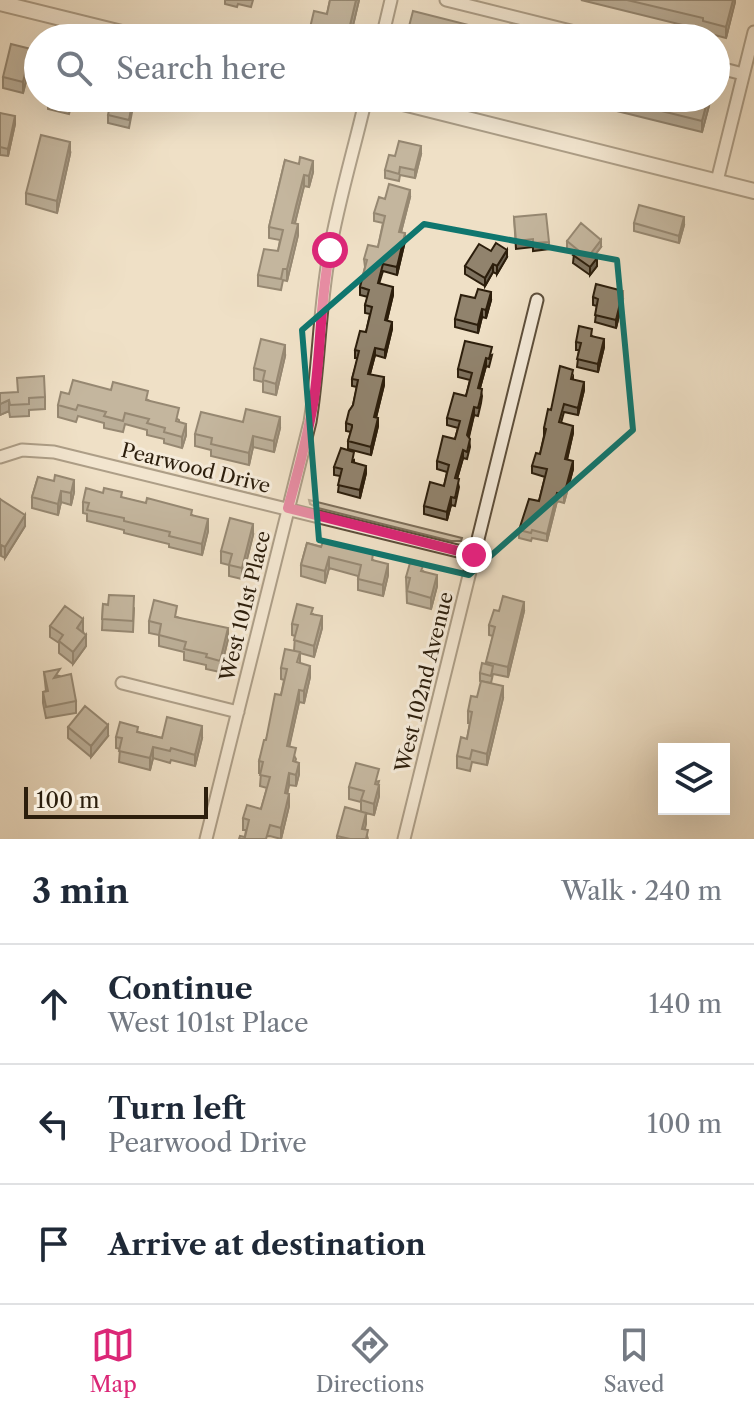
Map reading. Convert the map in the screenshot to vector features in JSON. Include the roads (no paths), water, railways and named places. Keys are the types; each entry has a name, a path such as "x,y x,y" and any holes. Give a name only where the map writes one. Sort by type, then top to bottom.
{"street":[{"path":"385,24 391,0"},
{"path":"446,0 543,24"},
{"path":"0,3 85,24"},
{"path":"717,181 754,32"},
{"path":"730,71 743,74"},
{"name":"West 101st Place","path":"206,839 305,444 314,399 323,293 332,235 363,112"},
{"path":"439,112 754,191"},
{"name":"West 102nd Avenue","path":"404,839 537,300"},
{"name":"Pearwood Drive","path":"1,456 22,450 44,450 474,555"},
{"path":"122,683 238,712"}]}
